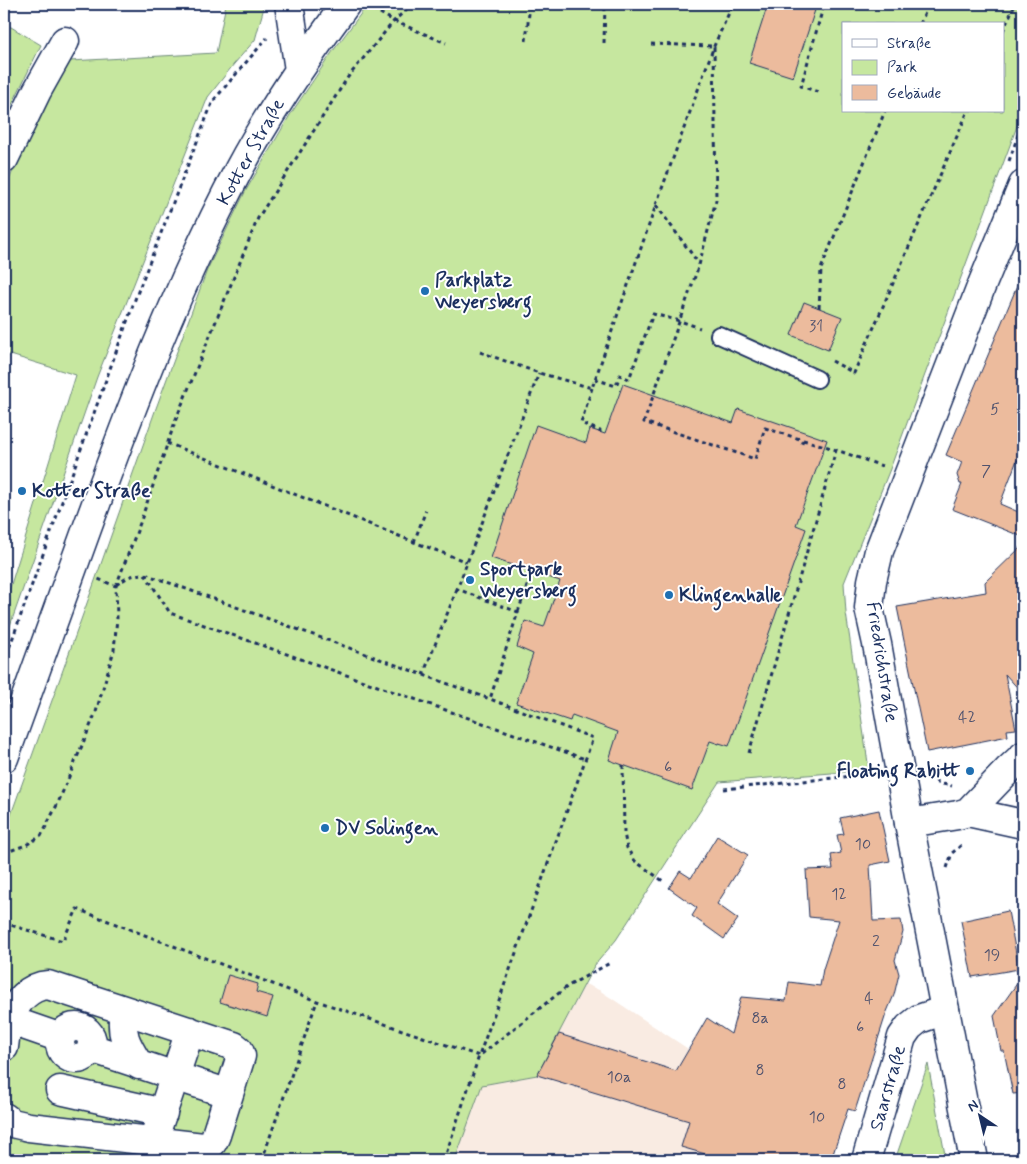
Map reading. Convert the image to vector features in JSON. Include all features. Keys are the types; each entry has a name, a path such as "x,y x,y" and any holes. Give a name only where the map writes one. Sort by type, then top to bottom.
{"street":[{"path":"289,4 298,70"},
{"name":"Kotter Straße","path":"4,758 134,403 199,249 267,120 298,70 356,5"},
{"path":"4,159 37,91 65,41"},
{"name":"Friedrichstraße","path":"974,1160 869,608 872,581 879,551 981,287 1017,216 1015,176"},
{"path":"968,812 1023,756"},
{"path":"909,823 968,812 1023,824"},
{"path":"4,1047 9,1020 17,1007 27,993 34,988 48,985 234,1046 239,1050 241,1056 216,1136 208,1146 203,1147 19,1125 12,1123 4,1117"},
{"path":"48,1129 92,1000"},
{"path":"124,1010 122,1023 131,1084 128,1105"},
{"name":"Saarstraße","path":"866,1160 902,1037 909,1027 920,1020 945,1010"},
{"path":"9,1020 230,1094"},
{"path":"153,1141 190,1031"},
{"path":"60,1090 162,1112"}],"lane":[{"path":"719,335 817,379"}],"path":[{"path":"4,852 26,845 41,836 58,803 96,712 114,650 117,618 116,586 167,443 258,218 348,77 394,21 412,4"},
{"path":"526,41 530,4"},
{"path":"604,43 605,4"},
{"path":"600,433 600,431 581,422 656,205 714,46 733,4"},
{"path":"818,92 801,86 824,4"},
{"path":"921,22 929,4"},
{"path":"1004,29 1015,4"},
{"path":"356,5 446,43"},
{"path":"4,662 137,294 213,101 266,40 269,31"},
{"path":"651,44 714,46"},
{"path":"714,46 716,200 699,265 644,422 755,459 766,428 890,469"},
{"path":"819,308 821,269 885,112"},
{"path":"817,379 827,359 854,373 968,112"},
{"path":"1015,176 1023,121"},
{"path":"656,205 699,265"},
{"path":"595,379 616,386 620,375 628,378 653,314 680,321 719,335"},
{"path":"480,352 592,388"},
{"path":"423,676 539,372"},
{"path":"800,447 803,440"},
{"path":"167,443 467,562"},
{"path":"749,753 836,450"},
{"path":"414,542 426,510"},
{"path":"72,570 116,586"},
{"path":"490,699 532,572"},
{"path":"116,586 126,578 136,574 145,574 594,738 479,1056 444,1160"},
{"path":"145,574 170,613 585,759"},
{"path":"457,589 518,612"},
{"path":"623,765 624,833 627,848 635,861 663,881"},
{"path":"724,789 900,771"},
{"path":"928,772 938,783 954,787"},
{"path":"4,923 64,941 77,909 317,1001 479,1056"},
{"path":"479,1056 568,986 610,963"},
{"path":"262,1160 317,1001"}],"shaded area":[{"path":"585,984 599,990 720,1070 848,1109 831,1160 455,1160 482,1085 537,1075"}],"green space":[{"path":"226,4 262,4 263,11 255,40 208,97 97,377 4,643 4,607 76,375 4,353 4,192 23,147 70,61 216,53"},
{"name":"Sportpark Weyersberg","path":"368,4 1023,4 1023,110 890,469 844,583 846,613 869,770 719,782 616,940 594,966 537,1075 482,1085 455,1160 4,1160 4,834 207,270 245,192 290,115 333,51"},
{"path":"4,25 11,27 41,45 4,121"},
{"path":"928,1064 946,1160 895,1160"}],"building":[{"path":"768,4 817,4 793,77 749,63"},
{"path":"1023,272 1023,463 1017,460 1000,504 1023,514 1023,537 952,509 962,484 960,484 957,475 962,462 946,455"},
{"path":"804,302 842,317 828,350 791,335"},
{"name":"Klingenhalle","path":"623,384 733,423 738,409 827,440 796,525 806,529 729,746 710,741 692,790 609,760 618,732 572,715 570,721 516,703 533,654 517,647 525,621 544,627 560,581 491,558 536,425 586,443 590,429 605,434"},
{"path":"1023,545 1023,694 1005,674 1016,729 1007,730 1008,736 927,752 897,607 986,592 985,582"},
{"path":"879,810 890,861 870,865 873,921 901,920 903,932 895,960 899,974 894,995 886,1014 855,1111 848,1109 831,1160 726,1160 681,1147 689,1121 537,1075 559,1034 676,1071 707,1018 731,1034 741,997 786,1001 789,982 820,986 823,969 839,920 809,917 806,870 833,869 831,855 841,853 837,835 844,834 840,818"},
{"path":"717,836 748,855 717,904 738,919 724,939 692,916 697,908 669,888 680,871 691,878"},
{"path":"1008,911 1019,969 972,977 961,921"},
{"path":"228,975 258,984 256,992 273,997 267,1017 220,1002"},
{"path":"1023,975 1023,1093 1013,1094 994,1016"}],"place":[{"name":"Parkplatz Weyersberg","path":"425,291"},
{"name":"Kotter Straße","path":"22,491"},
{"name":"Sportpark Weyersberg","path":"470,580"},
{"name":"Klingenhalle","path":"669,595"},
{"name":"Floating Rabitt","path":"970,771"},
{"name":"DV Solingen","path":"325,828"}]}
